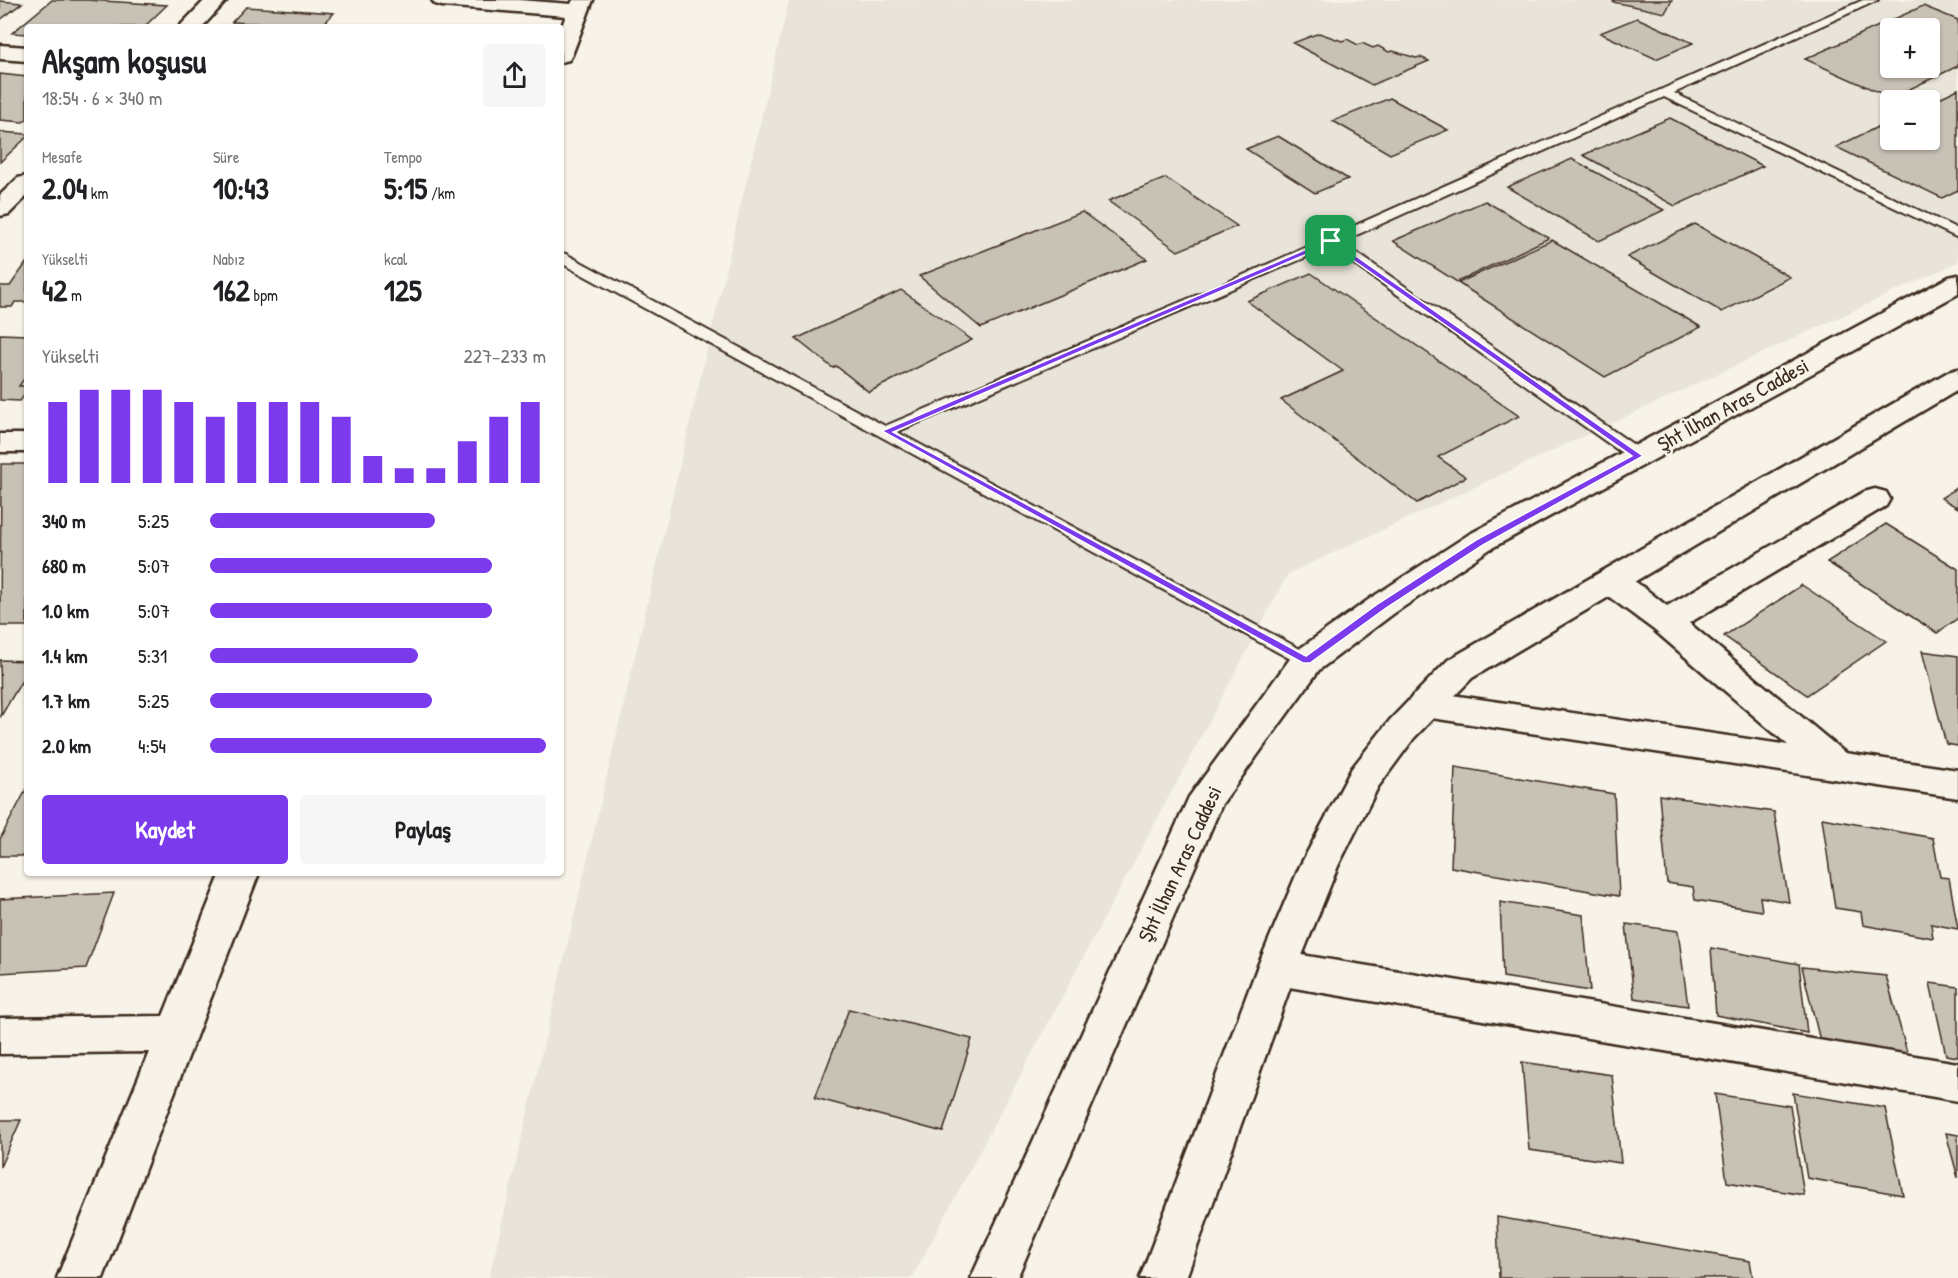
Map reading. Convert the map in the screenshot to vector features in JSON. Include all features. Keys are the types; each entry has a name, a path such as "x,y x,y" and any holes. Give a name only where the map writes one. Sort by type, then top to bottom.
{"main road":[{"path":"193,24 217,0"},
{"path":"442,0 580,6 564,47"},
{"path":"0,52 24,54"},
{"path":"8,206 24,187"},
{"name":"Şht İlhan Aras Caddesi","path":"994,1278 1207,797 1307,661 1382,606 1479,542 1958,283"},
{"path":"1163,1278 1276,968 1319,866 1365,778 1402,729 1460,669 1958,378"},
{"path":"0,443 24,443"},
{"path":"1666,622 1875,499"},
{"path":"1611,582 1666,622 1836,766"},
{"path":"1425,704 1958,784"},
{"path":"80,1278 239,876"},
{"path":"1276,968 1958,1082"},
{"path":"0,1036 176,1034"}],"lane":[{"path":"886,431 1331,241 1872,0"},
{"path":"1664,93 1958,234"},
{"path":"1331,241 1638,456"},
{"path":"564,259 1307,661"}],"shaded area":[{"path":"789,0 1958,0 1958,262 1288,574 912,1278 489,1278"}],"building":[{"path":"52,0 167,5 147,24 24,24 24,34 12,33"},
{"path":"1614,0 1672,0 1665,13 1613,2"},
{"path":"0,1 22,3 0,20"},
{"path":"1923,6 1958,20 1958,66 1940,75 1940,18 1896,18"},
{"path":"246,7 334,13 324,24 232,22"},
{"path":"1637,18 1693,43 1656,59 1600,33"},
{"path":"1880,25 1880,78 1933,78 1908,90 1880,90 1880,93 1805,59"},
{"path":"1319,33 1342,41 1347,39 1358,45 1362,43 1373,48 1378,46 1389,52 1420,57 1429,61 1372,85 1293,43"},
{"path":"0,74 24,77 24,121 0,120"},
{"path":"1958,89 1958,190 1942,198 1836,147 1880,126 1880,150 1940,150 1940,98"},
{"path":"1390,98 1448,130 1390,154 1333,121"},
{"path":"1670,118 1763,166 1675,206 1583,155"},
{"path":"0,132 24,134 24,140 0,162"},
{"path":"1278,136 1348,179 1315,193 1246,149"},
{"path":"1572,159 1664,210 1599,241 1507,187"},
{"path":"1166,178 1237,226 1178,251 1108,201"},
{"path":"1485,201 1549,238 1457,282 1393,241"},
{"path":"1082,212 1147,259 981,328 919,276"},
{"path":"1695,224 1790,277 1722,312 1627,257"},
{"path":"1552,240 1701,327 1605,377 1458,283"},
{"path":"24,266 24,302 15,302 12,307 0,307 0,286 10,286"},
{"path":"1311,273 1519,416 1438,457 1466,477 1417,503 1281,400 1343,371 1247,301"},
{"path":"901,290 972,340 869,392 796,339"},
{"path":"0,334 24,335 24,379 19,386 24,386 24,396 20,401 0,400"},
{"path":"1,464 24,464 24,626 0,626"},
{"path":"1958,487 1958,508 1941,498"},
{"path":"1886,524 1958,569 1958,618 1937,633 1827,562"},
{"path":"1802,585 1886,641 1807,695 1724,636"},
{"path":"1922,651 1958,656 1958,746 1946,744"},
{"path":"0,660 24,661 24,677 1,716"},
{"path":"1455,767 1614,794 1619,896 1451,867"},
{"path":"24,794 24,856 0,856 0,839"},
{"path":"1659,795 1774,812 1789,902 1760,897 1762,911 1695,900 1693,887 1667,883"},
{"path":"1822,818 1933,838 1940,877 1949,878 1958,929 1931,924 1933,938 1863,925 1861,912 1835,908"},
{"path":"114,893 86,968 0,973 0,899"},
{"path":"1500,902 1583,915 1590,991 1503,977"},
{"path":"1626,924 1678,931 1688,1006 1634,998"},
{"path":"1711,948 1799,964 1807,1033 1716,1015"},
{"path":"1802,967 1886,976 1910,1063 1823,1053"},
{"path":"1930,983 1958,987 1958,1057 1946,1055"},
{"path":"849,1009 972,1039 943,1132 815,1098"},
{"path":"1522,1062 1612,1075 1621,1163 1529,1150"},
{"path":"1793,1093 1885,1108 1903,1195 1807,1178"},
{"path":"1715,1094 1790,1106 1804,1195 1727,1182"},
{"path":"0,1120 21,1120 0,1167"},
{"path":"1946,1133 1958,1135 1958,1178"},
{"path":"1497,1217 1750,1261 1753,1278 1499,1278"}],"route":[{"path":"1331,241 1638,456 1479,542 1382,606 1307,661 886,431 1227,288 1331,241"}]}
